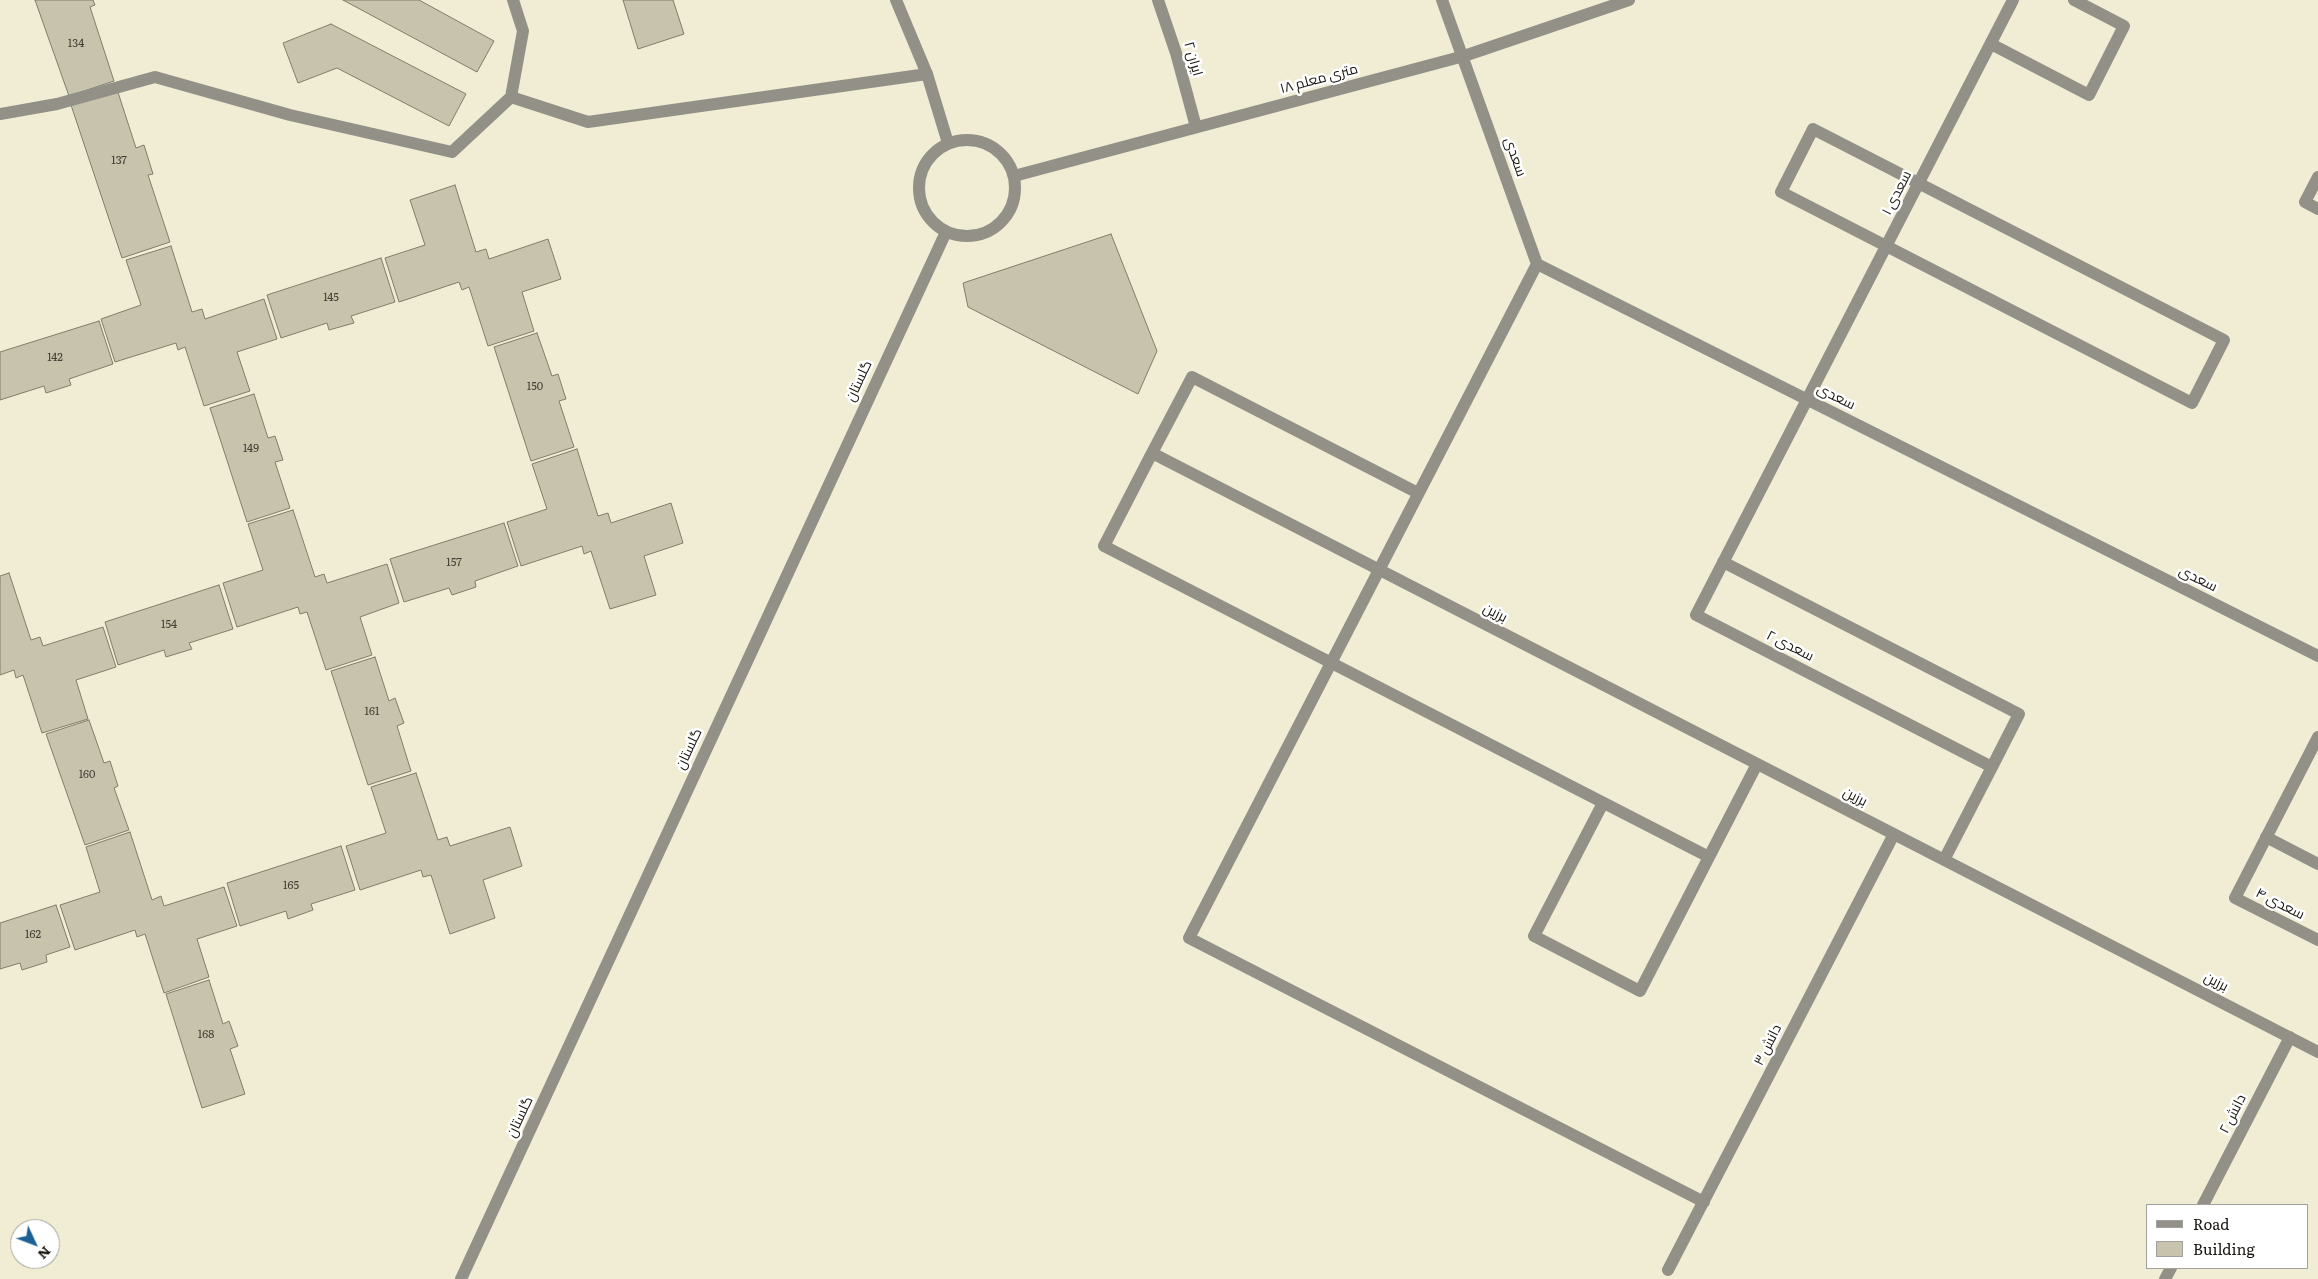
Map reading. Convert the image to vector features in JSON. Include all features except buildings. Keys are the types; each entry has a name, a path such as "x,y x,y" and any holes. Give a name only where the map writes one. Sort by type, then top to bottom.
{"street":[{"path":"0,114 57,104 155,77 290,115 452,152 511,97 523,30 513,0"},
{"path":"896,0 927,74 948,143"},
{"name":"ایران ۲","path":"1158,0 1196,127"},
{"name":"سعدی","path":"1442,0 1464,56 1537,264 2318,656"},
{"name":"۱۸ متری معلم","path":"1014,176 1464,56 1629,0"},
{"name":"سعدی ۱","path":"1807,400 2013,0"},
{"path":"1991,44 2089,95 2124,26 2074,0"},
{"path":"511,97 588,122 927,74"},
{"path":"1813,129 1919,182 2224,340 2192,403 1781,192 1813,129"},
{"path":"976,140 1001,152 1014,176 1014,203 998,226 973,237 946,232 925,214 918,187 927,161 948,143 976,140"},
{"path":"2318,177 2305,202 2318,209"},
{"name":"گلستان","path":"461,1279 946,232"},
{"path":"1537,264 1189,938 1704,1202"},
{"path":"1418,493 1192,377 1104,546 1709,857"},
{"name":"سعدی ۲","path":"1807,400 1696,615 1992,767"},
{"name":"برزین","path":"1152,453 2318,1052"},
{"path":"1723,562 2019,714 1944,860"},
{"name":"سعدی ۴","path":"2318,737 2235,898 2318,940"},
{"path":"1603,803 1534,936 1640,990 1757,764"},
{"name":"دانش ۳","path":"1668,1270 1894,834"},
{"path":"2266,838 2318,864"},
{"name":"دانش ۲","path":"2204,1204 2290,1037"}]}
